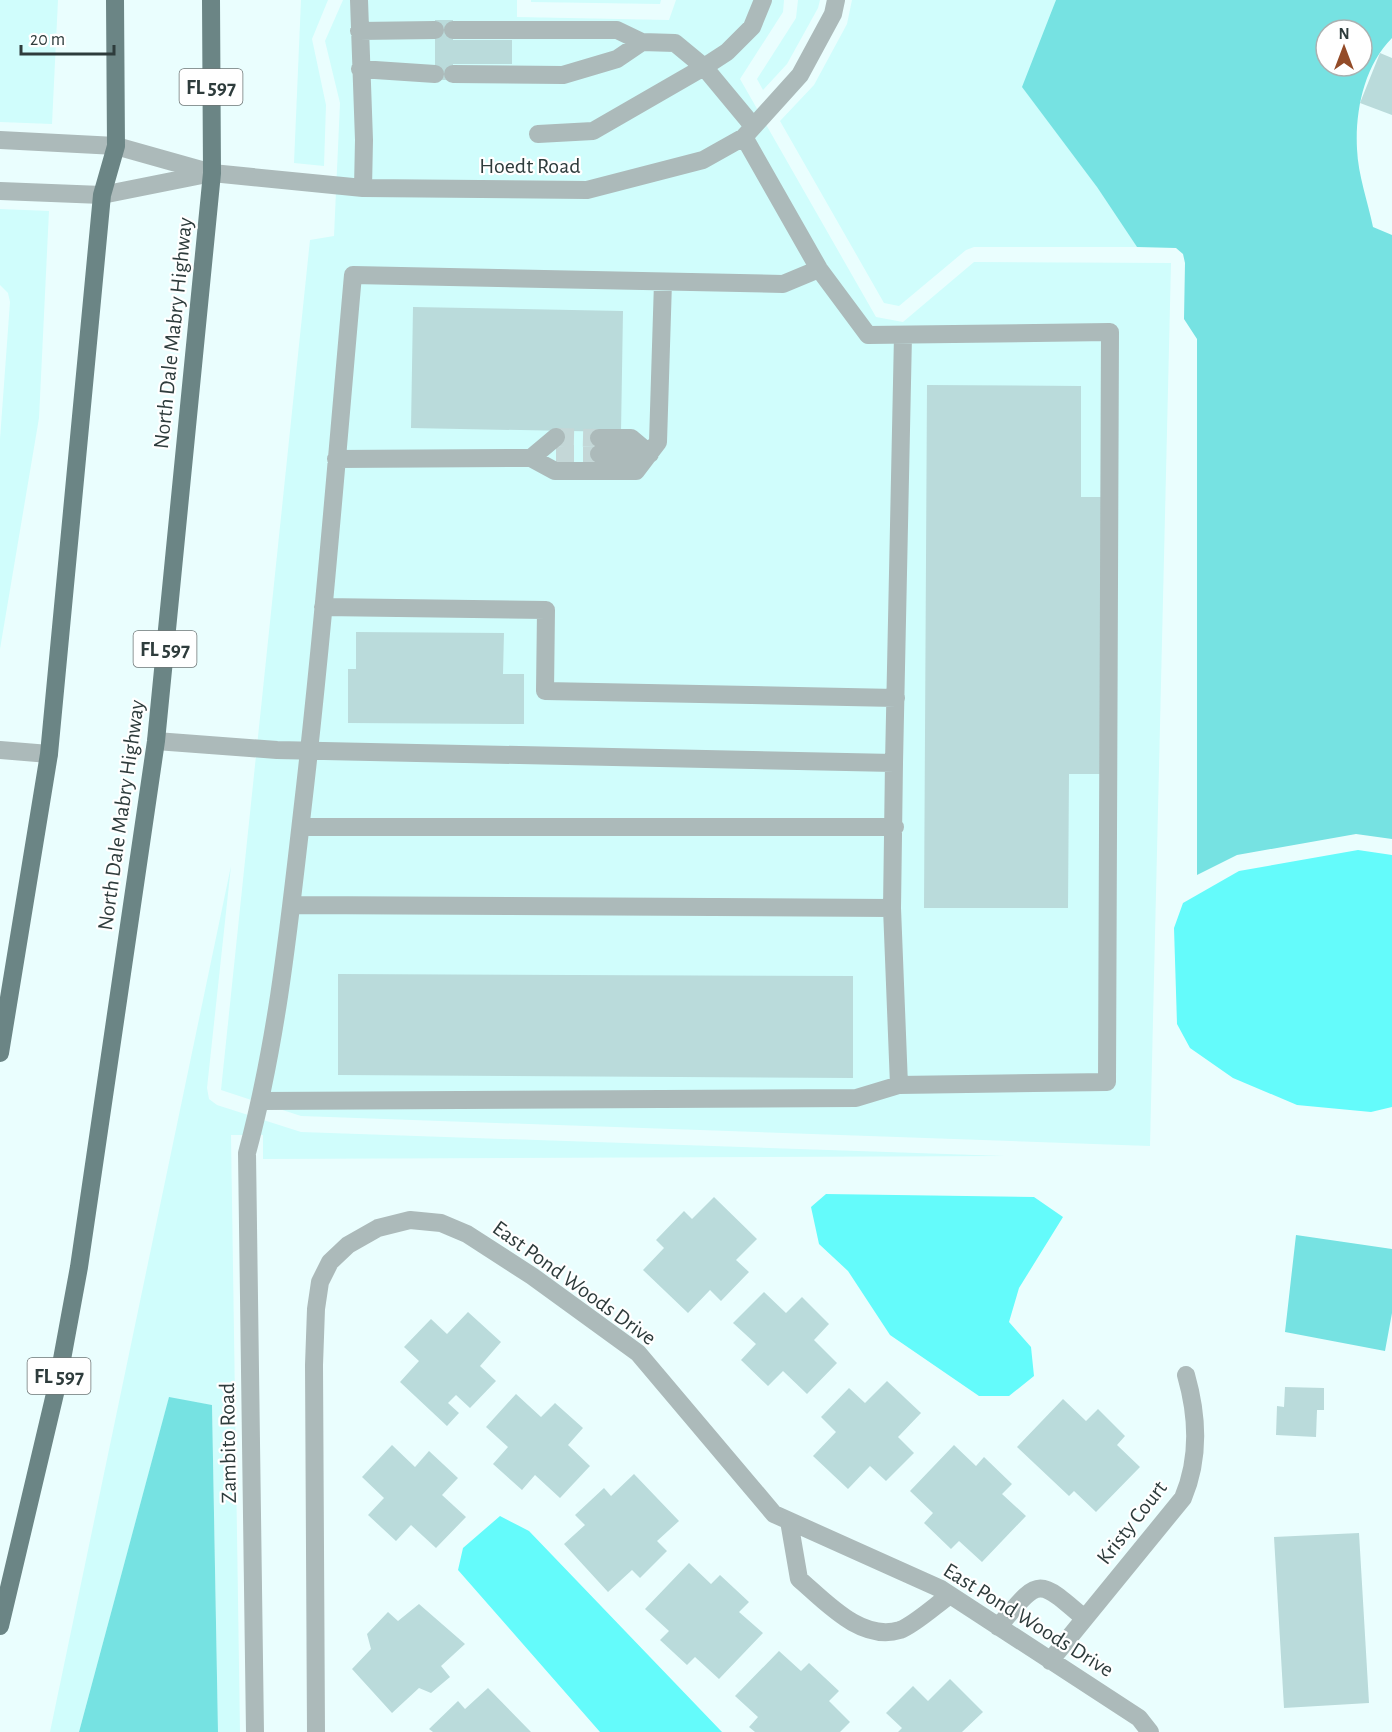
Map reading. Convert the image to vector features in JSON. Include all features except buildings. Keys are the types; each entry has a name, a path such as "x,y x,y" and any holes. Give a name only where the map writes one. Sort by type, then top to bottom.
{"main road":[{"path":"0,1053 49,754 102,195 116,146 116,0"},
{"name":"North Dale Mabry Highway","path":"0,1626 58,1381 79,1267 156,741 212,173 211,0"}],"street":[{"path":"360,0 363,188"},
{"path":"538,134 593,131 704,67 727,52 752,27 763,0"},
{"name":"Hoedt Road","path":"212,173 363,188 586,190 703,160 749,131 800,75 833,14 836,0"},
{"path":"360,31 435,30"},
{"path":"261,1101 856,1098 899,1085 1107,1082 1110,332 867,335 819,269 749,131 704,67 675,43 642,42 617,30 453,30"},
{"path":"360,69 444,74 563,75 617,59 642,42"},
{"path":"0,140 116,146 212,173"},
{"path":"0,190 102,195 212,173"},
{"path":"531,458 555,471 636,471 650,454 658,442 663,282 783,284 819,269"},
{"name":"Zambito Road","path":"255,1732 247,1153 261,1101 292,905 323,608 353,274 663,282"},
{"path":"899,1085 892,908 903,335"},
{"path":"598,446 631,438 650,454"},
{"path":"336,459 531,458 556,446"},
{"path":"323,608 546,610 545,691 896,698"},
{"path":"156,741 309,750 894,763"},
{"path":"0,750 49,754"},
{"path":"301,827 895,827"},
{"path":"292,905 892,908"},
{"name":"East Pond Woods Drive","path":"316,1732 316,1309 320,1282 330,1262 348,1245 378,1228 410,1220 441,1223 467,1234 532,1276 638,1353 774,1514 950,1595 1139,1718 1150,1732"},
{"name":"Kristy Court","path":"1050,1661 1184,1498 1193,1476 1196,1437 1192,1397 1186,1375"},
{"path":"789,1521 799,1579 841,1614 873,1632 901,1630 950,1595"},
{"path":"998,1626 1029,1591 1041,1588 1052,1591 1084,1618"}],"shaded area":[{"path":"0,0 58,0 52,124 0,122"},
{"path":"301,0 328,0 312,39 326,105 324,166 294,163"},
{"path":"343,0 517,0 517,17 669,20 676,0 784,0 783,12 740,79 876,317 903,322 974,262 1171,263 1150,1146 301,1116 221,1090 310,240 334,236 340,103 325,41"},
{"path":"531,0 661,0 660,4 531,2"},
{"path":"798,0 820,0 818,8 787,64 763,90 757,79 796,18"},
{"path":"852,0 1056,0 1053,10 1097,187 1137,247 974,247 966,250 899,306 884,303 780,121 814,85 847,24"},
{"path":"1056,0 1392,0 1392,38 1374,62 1374,18 1314,18 1314,78 1367,78 1358,120 1359,169 1373,227 1392,235 1392,839 1356,834 1237,855 1197,875 1197,339 1184,319 1185,263 1183,254 1176,248 1137,247 1097,187 1022,87"},
{"path":"0,209 49,211 39,418 0,649 0,439 10,302 8,293 0,285"},
{"path":"1358,850 1392,855 1392,1107 1371,1112 1297,1105 1233,1078 1190,1048 1177,1024 1174,928 1183,903 1239,871"},
{"path":"231,866 207,1088 209,1099 217,1105 301,1132 1005,1156 263,1159 263,1135 231,1135 240,1732 218,1732 212,1405 169,1398 79,1732 50,1732"},
{"path":"826,1194 1034,1197 1063,1217 1019,1288 1009,1322 1031,1347 1034,1376 1009,1396 979,1396 890,1335 848,1271 819,1244 811,1207"},
{"path":"1296,1235 1392,1249 1392,1313 1385,1351 1285,1332"},
{"path":"169,1397 212,1405 218,1732 79,1732"},
{"path":"500,1516 529,1531 722,1732 600,1732 458,1570 463,1548"}],"tunnel":[{"path":"556,437 599,438"},
{"path":"556,454 599,454"}]}
